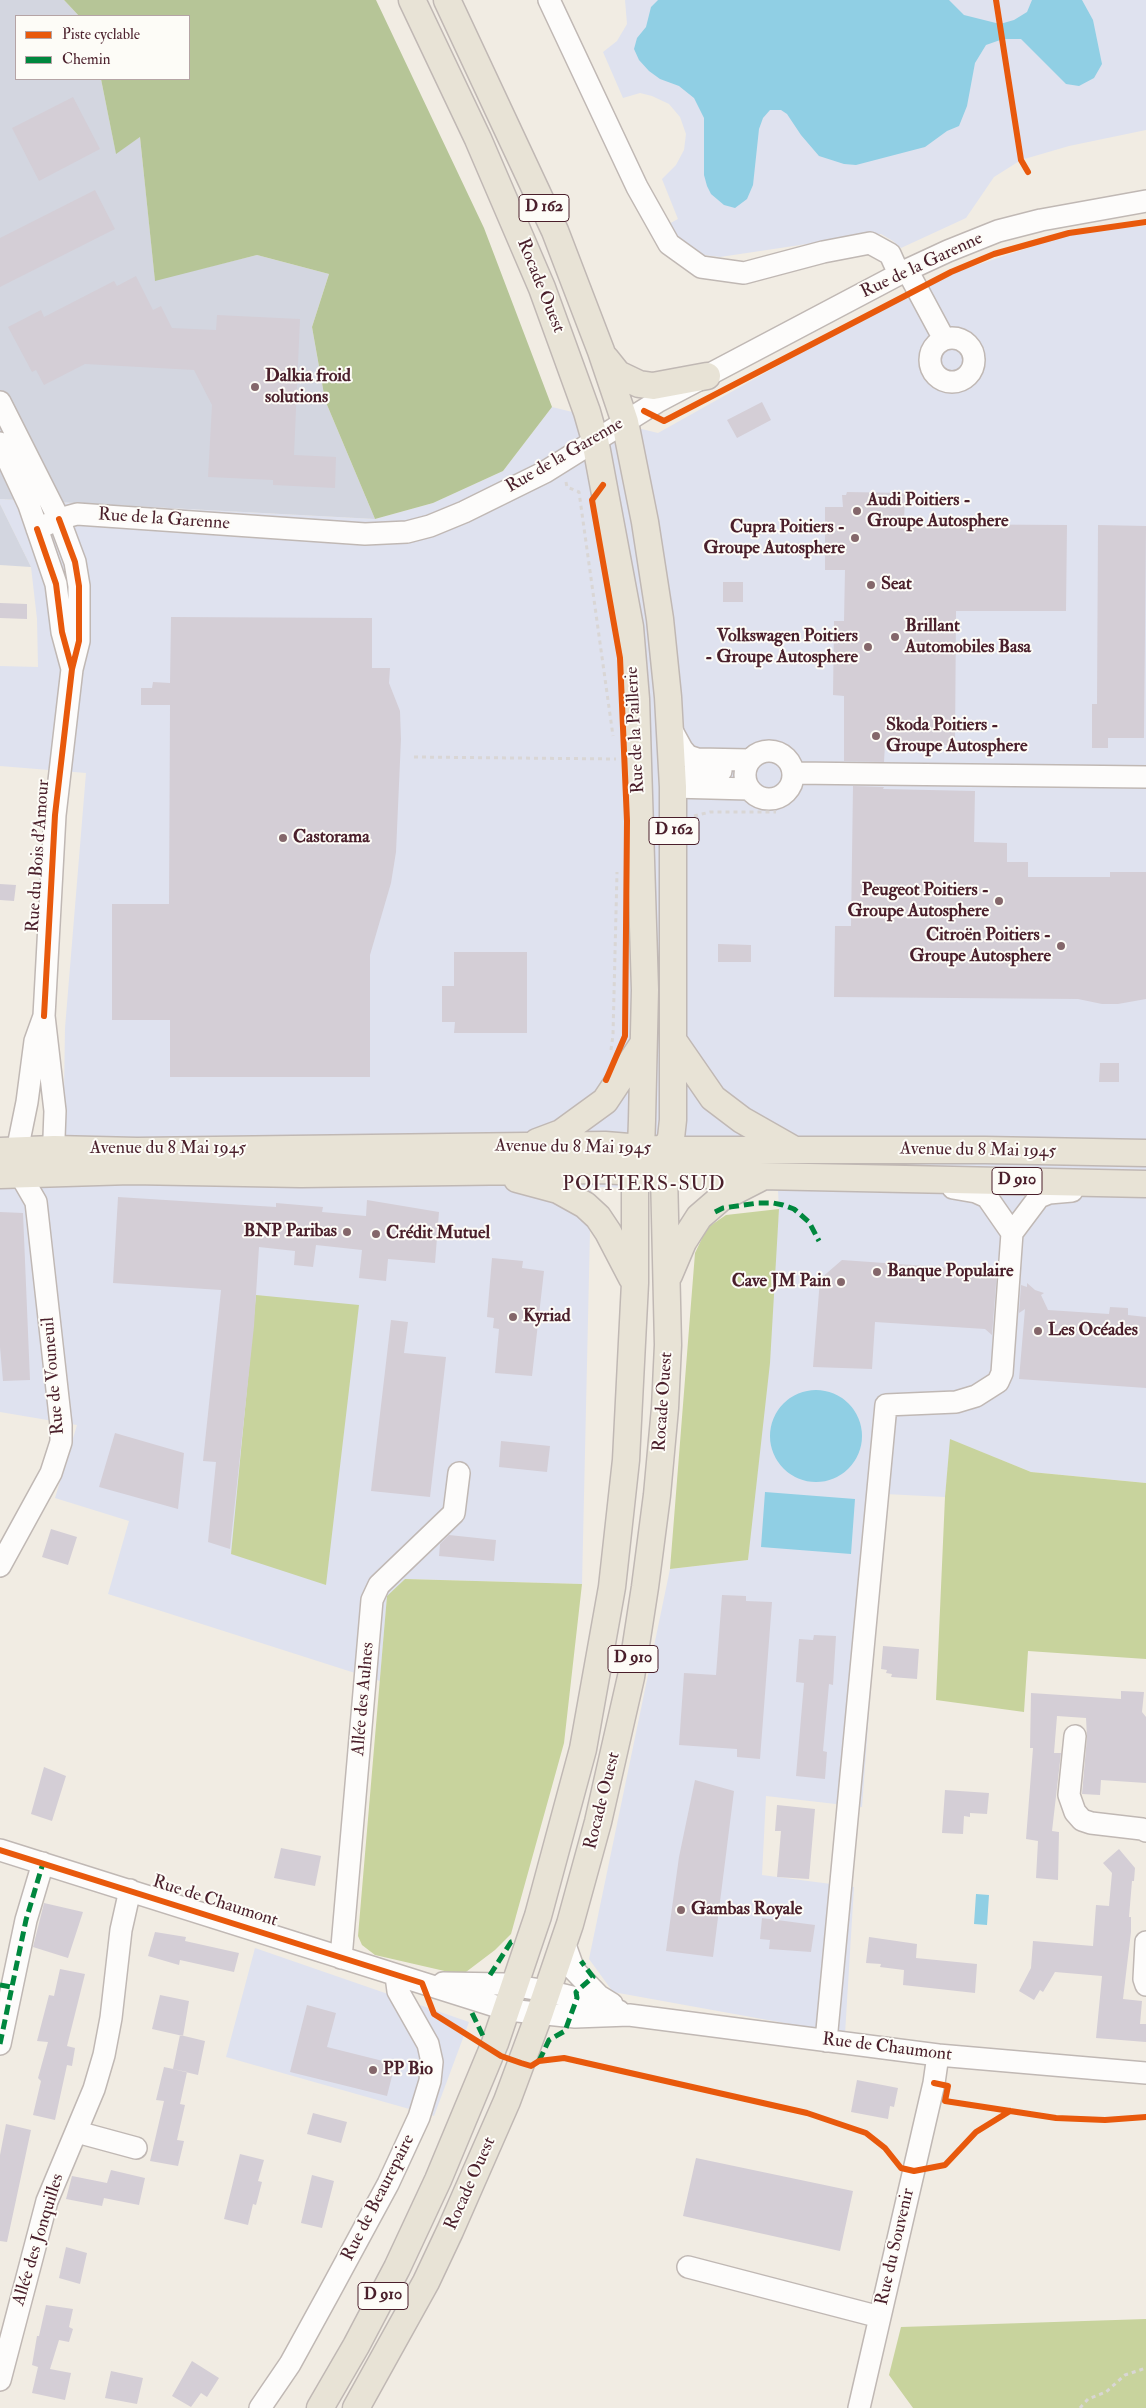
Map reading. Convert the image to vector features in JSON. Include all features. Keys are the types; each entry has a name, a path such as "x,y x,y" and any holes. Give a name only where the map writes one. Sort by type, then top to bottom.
{"main road":[{"name":"Rocade Ouest","path":"412,0 478,139 542,288 587,412 595,440"},
{"name":"Rocade Ouest","path":"447,0 555,231 601,351 625,422"},
{"path":"601,351 618,374 639,384 654,386 707,376"},
{"name":"Rue de la Paillerie","path":"625,422 645,522 660,619 670,727 673,787 674,1044 671,1138 651,1161"},
{"name":"Rue de la Paillerie","path":"595,440 630,627 636,699 644,990 643,1044 651,1161"},
{"path":"636,699 652,744 653,755 673,787 640,804"},
{"path":"522,1147 561,1133 596,1108 614,1089 643,1044"},
{"name":"D 910","path":"674,1044 713,1098 742,1120 794,1149"},
{"name":"Avenue du 8 Mai 1945","path":"9,1163 54,1149 137,1151 604,1145 651,1161 762,1177 888,1178 1146,1185"},
{"name":"Avenue du 8 Mai 1945","path":"9,1163 51,1174 131,1171 301,1174 604,1170 651,1161 794,1149 1146,1153"},
{"name":"Rocade Ouest","path":"320,2408 398,2268 446,2162 512,1998 562,1833 583,1749 612,1587 623,1487 635,1283 651,1161"},
{"name":"Rocade Ouest","path":"356,2408 389,2351 450,2231 507,2101 564,1942 594,1839 614,1755 644,1596 665,1408 668,1345 665,1285 651,1161"},
{"path":"485,1171 558,1190 585,1205 598,1217 611,1237 635,1283"},
{"name":"D 910","path":"665,1285 683,1242 699,1217 721,1198 762,1177"}],"street":[{"path":"549,0 637,187 668,244 701,267 744,273 823,252 870,243 890,254 944,339"},
{"name":"Rue de la Garenne","path":"37,529 59,519 77,514 365,534 407,532 430,526 464,512 544,472 625,422 707,376 903,272 998,231 1041,220 1146,201"},
{"name":"Rue du Bois d'Amour","path":"0,402 59,519 75,562 79,586 79,641 72,669 55,814 44,1016 53,1078 54,1149"},
{"name":"Rue du Bois d'Amour","path":"0,443 30,505 56,584 62,632 72,669"},
{"path":"670,727 688,756 697,759 748,764"},
{"path":"673,787 694,773 737,771 762,752 777,752 788,760 793,774 788,788 776,798 761,797 750,789 745,775 748,764"},
{"path":"793,774 1146,777"},
{"path":"673,787 750,789"},
{"name":"Rue du Bois d'Amour","path":"9,1163 27,1102 35,1041 44,1016"},
{"path":"36,1202 51,1174 54,1149"},
{"name":"Rue de Vouneuil","path":"0,1566 51,1473 60,1442 61,1425 36,1202 9,1163"},
{"path":"888,1178 976,1192 994,1204 1012,1233"},
{"path":"826,2041 886,1405 956,1402 976,1396 998,1382 1002,1373 1012,1233 1039,1197 1049,1193 1146,1185"},
{"name":"Allée des Aulnes","path":"341,1958 372,1600 378,1585 454,1513 458,1473"},
{"path":"1075,1736 1069,1795 1075,1812 1082,1820 1091,1823 1142,1828 1146,1831"},
{"name":"Rue de Chaumont","path":"0,1850 422,1983 504,1984 512,1998 539,2015 575,2017 629,2015 938,2056 1146,2073"},
{"path":"1,2039 6,1986 43,1863"},
{"name":"Allée des Jonquilles","path":"0,2380 44,2210 60,2167 77,2132 94,2089 104,2055 111,2018 122,1930 130,1890"},
{"path":"564,1942 574,1970 599,1996 629,2015"},
{"path":"1146,1942 1144,1979 1146,1985"},
{"name":"Rue de Beaurepaire","path":"260,2408 290,2364 334,2284 388,2184 419,2117 430,2081 432,2062 428,2044 398,1990 396,1976"},
{"name":"Rue de Chaumont","path":"512,1998 547,1991 597,2003 629,2015"},
{"name":"Rue du Souvenir","path":"859,2408 934,2083 938,2056"},
{"path":"77,2132 136,2148"},
{"path":"688,2267 880,2317"}],"path":[{"path":"565,481 568,487 580,492 613,740"},
{"path":"614,749 616,768"},
{"path":"414,757 616,759"},
{"path":"692,817 710,812 776,812"},
{"path":"610,1053 613,1035 617,870"},
{"path":"1080,2408 1088,2399 1106,2392 1125,2375 1146,2368"}],"shaded area":[{"path":"0,0 64,0 78,15 15,15 15,80 101,80 116,153 140,137 155,280 257,255 329,274 312,327 325,400 375,519 0,499"},
{"path":"625,0 1146,0 1146,130 1069,146 1021,160 994,177 966,218 901,248 881,234 720,257 703,255 677,239 667,225 678,219 662,179 676,165 684,150 686,134 680,117 669,104 652,96 640,93 623,98 603,52 617,41 627,24"},
{"path":"1146,226 1146,1483 1031,1472 951,1440 945,1497 885,1494 862,1807 766,1796 762,1875 854,1887 845,2034 613,1992 589,1959 670,1569 748,1560 779,1209 778,1191 591,1187 582,1584 405,1579 387,1597 380,1681 108,1594 129,1521 55,1498 77,1425 0,1412 0,1158 63,1158 65,1028 86,773 0,766 0,666 38,667 37,619 31,567 0,504 0,499 375,519 433,503 503,471 552,407 658,433 822,341 947,275 1079,231"},
{"path":"0,504 31,567 0,565"},
{"path":"255,1948 469,2022 434,2116 226,2057"}],"green space":[{"path":"64,0 376,0 484,228 552,407 503,471 433,503 375,519 325,400 312,327 329,274 257,255 155,281 140,137 116,154 101,80 190,80 190,15 78,15"},
{"path":"779,1209 770,1363 748,1560 670,1569 695,1253 707,1228 726,1215"},
{"path":"256,1295 359,1305 326,1585 231,1554"},
{"path":"950,1439 1031,1472 1146,1483 1146,1659 1028,1651 1024,1712 936,1700 945,1497"},
{"path":"405,1579 582,1584 564,1743 511,1934 495,1950 462,1975 375,1955 362,1945 358,1936 387,1596"},
{"path":"1146,2319 1146,2408 913,2408 889,2375 901,2327"}],"water":[{"path":"658,0 949,0 964,15 1000,24 1014,20 1027,12 1032,0 1082,0 1093,20 1102,64 1094,78 1079,86 1066,84 1021,39 1003,39 986,45 975,63 967,106 959,126 947,131 925,147 856,165 844,164 819,156 801,135 787,114 781,110 770,110 763,118 759,129 753,185 747,199 735,208 724,205 711,194 707,186 704,175 704,118 694,98 679,86 660,79 649,71 639,60 634,49 637,38 646,27 651,7"},
{"path":"807,1390 825,1390 842,1397 855,1410 862,1427 862,1445 855,1462 842,1475 825,1482 807,1482 790,1475 777,1462 770,1445 770,1427 777,1410 790,1397"},
{"path":"765,1492 855,1499 851,1554 761,1547"},
{"path":"976,1894 989,1895 987,1925 974,1924"}],"building":[{"path":"73,97 100,149 39,181 12,128"},
{"path":"95,190 115,229 0,287 0,238"},
{"path":"136,276 153,310 161,306 172,328 216,330 217,315 300,319 294,455 336,457 335,488 273,485 273,480 208,477 212,405 194,370 85,364 44,385 36,370 32,372 8,327 41,310 44,317 114,281 117,286"},
{"path":"762,402 771,420 737,438 727,420"},
{"name":"Brillant Automobiles Basa","path":"847,492 905,493 904,524 1067,525 1066,611 956,611 955,745 885,744 884,762 844,761 844,696 833,695 834,621 844,621 845,570 825,570 825,507 843,507 842,495 846,495"},
{"path":"1098,525 1146,526 1144,738 1108,738 1108,748 1092,748 1092,704 1097,704"},
{"path":"723,582 743,582 743,602 723,602"},
{"path":"0,603 27,604 27,619 0,618"},
{"name":"Castorama","path":"171,617 372,618 372,668 390,668 389,683 400,711 401,739 396,852 391,883 370,955 370,1077 170,1077 170,1020 112,1020 112,904 169,904 170,705 141,705 141,688 152,688 153,682 170,683"},
{"name":"Peugeot Poitiers - Groupe Autosphere","path":"853,786 884,787 883,789 975,791 974,842 1007,843 1007,862 1028,862 1028,877 1110,877 1110,872 1146,872 1146,999 1118,1004 1102,1004 1078,999 834,997 835,926 851,926"},
{"path":"0,884 16,885 14,901 0,900"},
{"path":"718,944 751,945 751,962 718,962"},
{"path":"454,952 527,952 527,1033 454,1033 455,1022 442,1022 442,986 454,986"},
{"path":"1100,1063 1119,1063 1119,1082 1099,1082"},
{"path":"118,1197 276,1207 276,1203 323,1207 322,1212 366,1216 367,1200 439,1212 435,1263 388,1259 386,1281 359,1278 362,1250 316,1245 313,1267 294,1265 295,1251 259,1247 254,1326 230,1549 208,1542 216,1462 203,1461 221,1290 113,1283"},
{"path":"0,1212 23,1213 30,1380 3,1381 0,1347"},
{"name":"Kyriad","path":"492,1258 523,1261 522,1268 544,1271 532,1376 495,1373 499,1329 493,1328 494,1318 487,1317"},
{"path":"842,1260 997,1271 992,1335 985,1329 875,1322 872,1369 813,1367 820,1279"},
{"path":"1027,1283 1035,1290 1044,1293 1041,1295 1048,1310 1109,1314 1110,1307 1128,1308 1128,1315 1146,1317 1146,1388 1019,1379 1025,1309 1019,1313 1021,1285 1027,1287"},
{"path":"391,1320 408,1322 404,1353 446,1357 430,1497 371,1491"},
{"path":"115,1433 184,1453 178,1509 99,1487"},
{"path":"501,1441 550,1446 547,1472 499,1467"},
{"path":"51,1529 77,1537 68,1565 42,1557"},
{"path":"449,1535 496,1540 494,1561 439,1556 440,1544"},
{"path":"722,1595 746,1596 746,1601 772,1602 760,1759 737,1757 737,1749 679,1745 684,1673 716,1675"},
{"path":"814,1635 836,1636 833,1685 829,1684 823,1751 827,1752 825,1779 796,1776 804,1683 796,1682 799,1639 813,1640"},
{"path":"883,1646 919,1649 917,1679 891,1677 892,1674 886,1673 887,1670 881,1669"},
{"path":"1121,1691 1144,1692 1142,1712 1146,1717 1146,1783 1101,1780 1100,1795 1082,1794 1087,1737 1086,1718 1057,1716 1054,1753 1061,1753 1052,1831 1059,1832 1058,1880 1036,1878 1038,1841 1026,1839 1033,1748 1030,1748 1031,1693 1121,1699"},
{"path":"44,1767 66,1776 52,1821 31,1814"},
{"path":"695,1780 734,1791 713,1957 666,1951 679,1857"},
{"path":"945,1790 989,1793 987,1814 970,1813 970,1817 964,1816 963,1834 942,1833"},
{"path":"777,1805 815,1809 809,1879 777,1877 781,1831 775,1831"},
{"path":"281,1848 321,1856 315,1886 274,1878"},
{"path":"1119,1849 1135,1868 1129,1917 1131,1917 1131,1932 1123,1999 1142,2001 1140,2024 1146,2024 1146,2042 1096,2038 1102,1976 1055,1972 1043,1992 1040,1990 1034,2000 1019,1991 1031,1968 1033,1941 1093,1946 1096,1905 1109,1906 1112,1873 1103,1863"},
{"path":"44,1903 83,1912 68,1958 33,1947"},
{"path":"762,1918 815,1925 811,1952 769,1949 770,1940 760,1939"},
{"path":"155,1932 186,1937 185,1941 239,1953 234,1972 180,1960 179,1965 148,1956"},
{"path":"869,1937 917,1944 916,1958 977,1964 975,1993 903,1985 904,1970 880,1967 881,1964 866,1963"},
{"path":"60,1969 85,1974 67,2046 75,2048 72,2066 67,2065 55,2120 33,2115 41,2081 38,2078 48,2042 37,2041 49,1995 54,1996"},
{"path":"160,1995 189,2001 183,2036 152,2029"},
{"path":"307,2005 336,2013 327,2047 395,2064 387,2096 290,2072"},
{"path":"180,2035 205,2041 198,2075 173,2069"},
{"path":"164,2067 187,2072 180,2104 185,2105 177,2140 184,2141 178,2166 150,2161 164,2101 156,2100"},
{"path":"857,2080 898,2088 894,2107 890,2106 888,2119 851,2112"},
{"path":"313,2113 347,2122 341,2143 307,2134"},
{"path":"6,2124 31,2130 7,2242 0,2241 0,2155"},
{"path":"240,2154 264,2160 258,2181 262,2182 256,2205 253,2204 248,2225 224,2219"},
{"path":"696,2158 853,2191 840,2251 683,2216"},
{"path":"111,2170 145,2178 139,2205 104,2198 102,2206 66,2199 72,2176 107,2183"},
{"path":"312,2175 334,2181 322,2228 301,2223"},
{"path":"66,2247 87,2253 80,2284 59,2278"},
{"path":"46,2305 73,2309 69,2327 73,2329 69,2342 59,2340 50,2369 71,2373 65,2400 32,2393 38,2367 32,2365 37,2336 39,2336"},
{"path":"192,2361 219,2378 207,2397 201,2393 191,2407 172,2396"},
{"path":"111,2371 143,2378 137,2404 105,2398"}],"marked path":[{"path":"715,1212 723,1208 758,1203 783,1205 794,1209 809,1222 819,1241"},
{"path":"0,2044 26,1920 43,1863"},
{"path":"490,1975 511,1942 515,1941"},
{"path":"539,2061 549,2040 565,2031 577,1998 576,1992 593,1977 581,1961"},
{"path":"0,1985 11,1987"},
{"path":"472,2013 484,2038"}],"cycle path":[{"path":"996,0 1021,160 1028,172"},
{"path":"644,411 664,421 951,272 994,254 1069,233 1146,222"},
{"path":"603,485 592,500 620,658 627,821 625,1036 606,1080"},
{"path":"37,529 56,584 62,632 72,669 79,641 79,586 75,562 59,519"},
{"path":"44,1016 55,815 72,669"},
{"path":"0,1850 422,1983 434,2014 501,2056 531,2066 539,2061 564,2058 807,2113 866,2133 885,2148 901,2168 914,2171 945,2165 976,2132 1010,2111"},
{"path":"934,2083 948,2086 945,2101 1056,2118 1105,2120 1146,2117"}],"place":[{"name":"Dalkia froid solutions","path":"255,387"},
{"name":"Audi Poitiers - Groupe Autosphere","path":"857,511"},
{"name":"Cupra Poitiers - Groupe Autosphere","path":"855,538"},
{"name":"Seat","path":"871,585"},
{"name":"Brillant Automobiles Basa","path":"895,637"},
{"name":"Volkswagen Poitiers - Groupe Autosphere","path":"868,647"},
{"name":"Skoda Poitiers - Groupe Autosphere","path":"876,736"},
{"name":"Castorama","path":"283,838"},
{"name":"Peugeot Poitiers - Groupe Autosphere","path":"999,901"},
{"name":"Citroën Poitiers - Groupe Autosphere","path":"1061,946"},
{"name":"BNP Paribas","path":"347,1232"},
{"name":"Crédit Mutuel","path":"376,1234"},
{"name":"Banque Populaire","path":"877,1272"},
{"name":"Cave JM Pain","path":"841,1282"},
{"name":"Kyriad","path":"513,1317"},
{"name":"Les Océades","path":"1038,1331"},
{"name":"Gambas Royale","path":"681,1910"},
{"name":"PP Bio","path":"373,2070"}],"district":[{"name":"POITIERS-SUD","path":"644,1186"}]}
